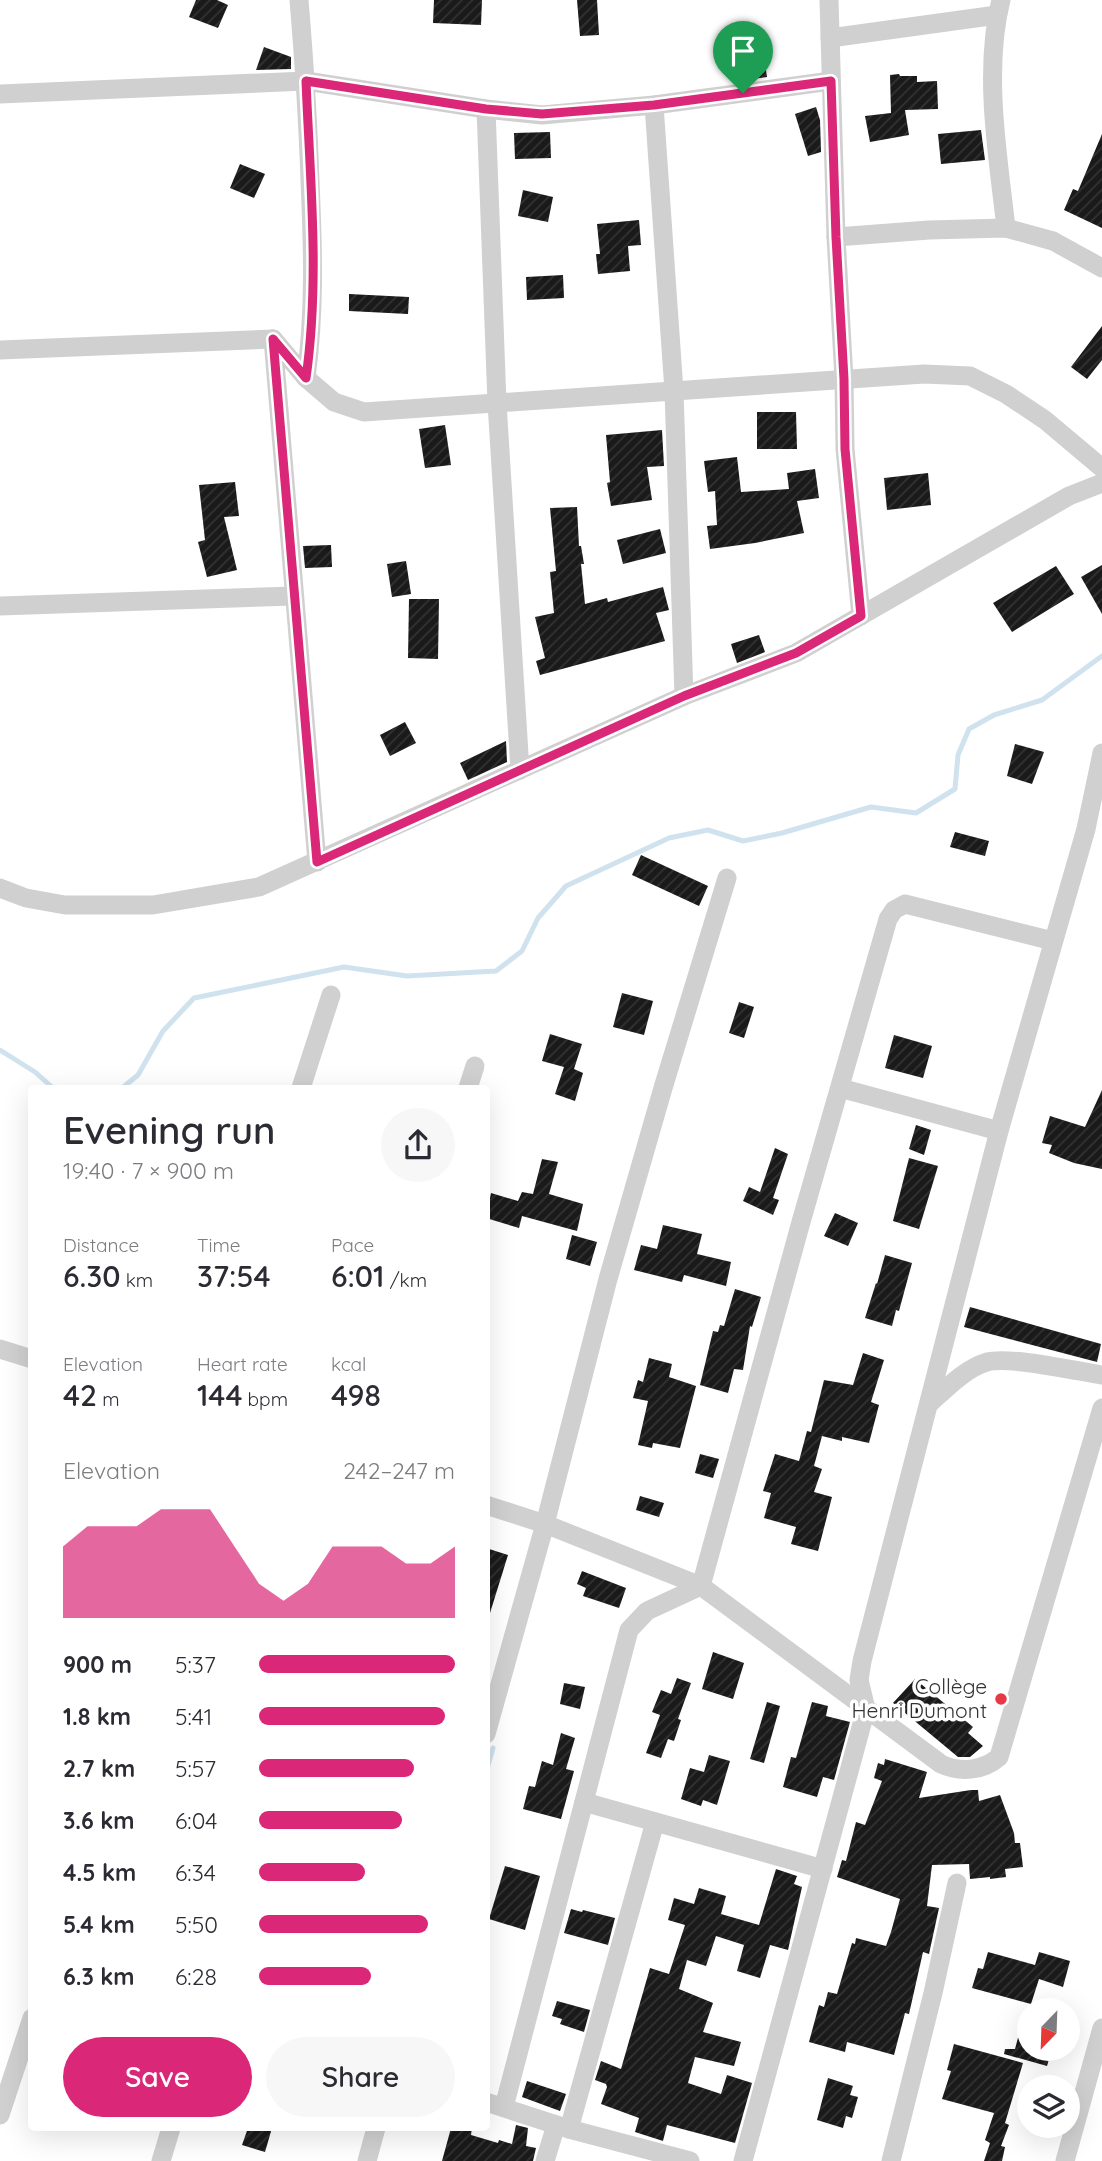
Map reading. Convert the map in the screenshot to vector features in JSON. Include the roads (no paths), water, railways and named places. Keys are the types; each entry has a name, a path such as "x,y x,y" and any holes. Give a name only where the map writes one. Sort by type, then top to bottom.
{"street":[{"path":"299,0 306,81 314,263 313,328 306,378"},
{"path":"829,0 845,449 861,616"},
{"path":"830,38 999,7 993,68 1006,228"},
{"path":"0,94 306,81 486,109 542,114 654,105 831,81"},
{"path":"654,105 674,391 684,696"},
{"path":"486,109 497,403 520,770"},
{"path":"836,237 1006,228 1054,240 1101,265"},
{"path":"273,339 306,378 334,402 364,412 924,374 970,376 1006,394 1045,420 1102,468"},
{"path":"0,350 273,339"},
{"path":"273,339 317,862"},
{"path":"0,888 26,898 65,905 153,905 259,887 684,696 796,653 1069,496 1102,483"},
{"path":"0,606 294,596"},
{"path":"743,2161 866,1709 859,1680 862,1661 999,1131 1086,829 1102,753"},
{"path":"490,1720 545,1524 608,1279 727,878"},
{"path":"687,2161 562,2127 495,2105 584,1802 629,1630 647,1611 701,1586 888,919 894,910 905,904 1053,941"},
{"path":"302,1085 331,995"},
{"path":"469,1085 475,1066"},
{"path":"840,1088 999,1131"},
{"path":"0,1349 28,1358"},
{"path":"928,1405 959,1376 987,1362 1007,1361 1102,1375"},
{"path":"490,1506 545,1524 701,1586 941,1764 955,1770 967,1771 993,1762 999,1757 1102,1408"},
{"path":"584,1802 823,1869"},
{"path":"545,2161 562,2127 655,1822"},
{"path":"891,2161 957,1883"},
{"path":"1065,2161 1102,2028"},
{"path":"0,2115 28,2030"},
{"path":"162,2161 170,2131"},
{"path":"367,2161 375,2131"}],"waterway":[{"path":"126,1085 138,1075 163,1031 194,998 344,967 407,976 496,971 522,951 538,918 566,886 669,838 708,830 743,841 782,833 871,807 916,813 955,789 958,755 969,729 994,715 1042,700 1102,656"},
{"path":"0,1050 35,1072 50,1085"},
{"path":"490,1758 493,1748"}],"place":[{"name":"Collège Henri Dumont","path":"1001,1699"}]}
